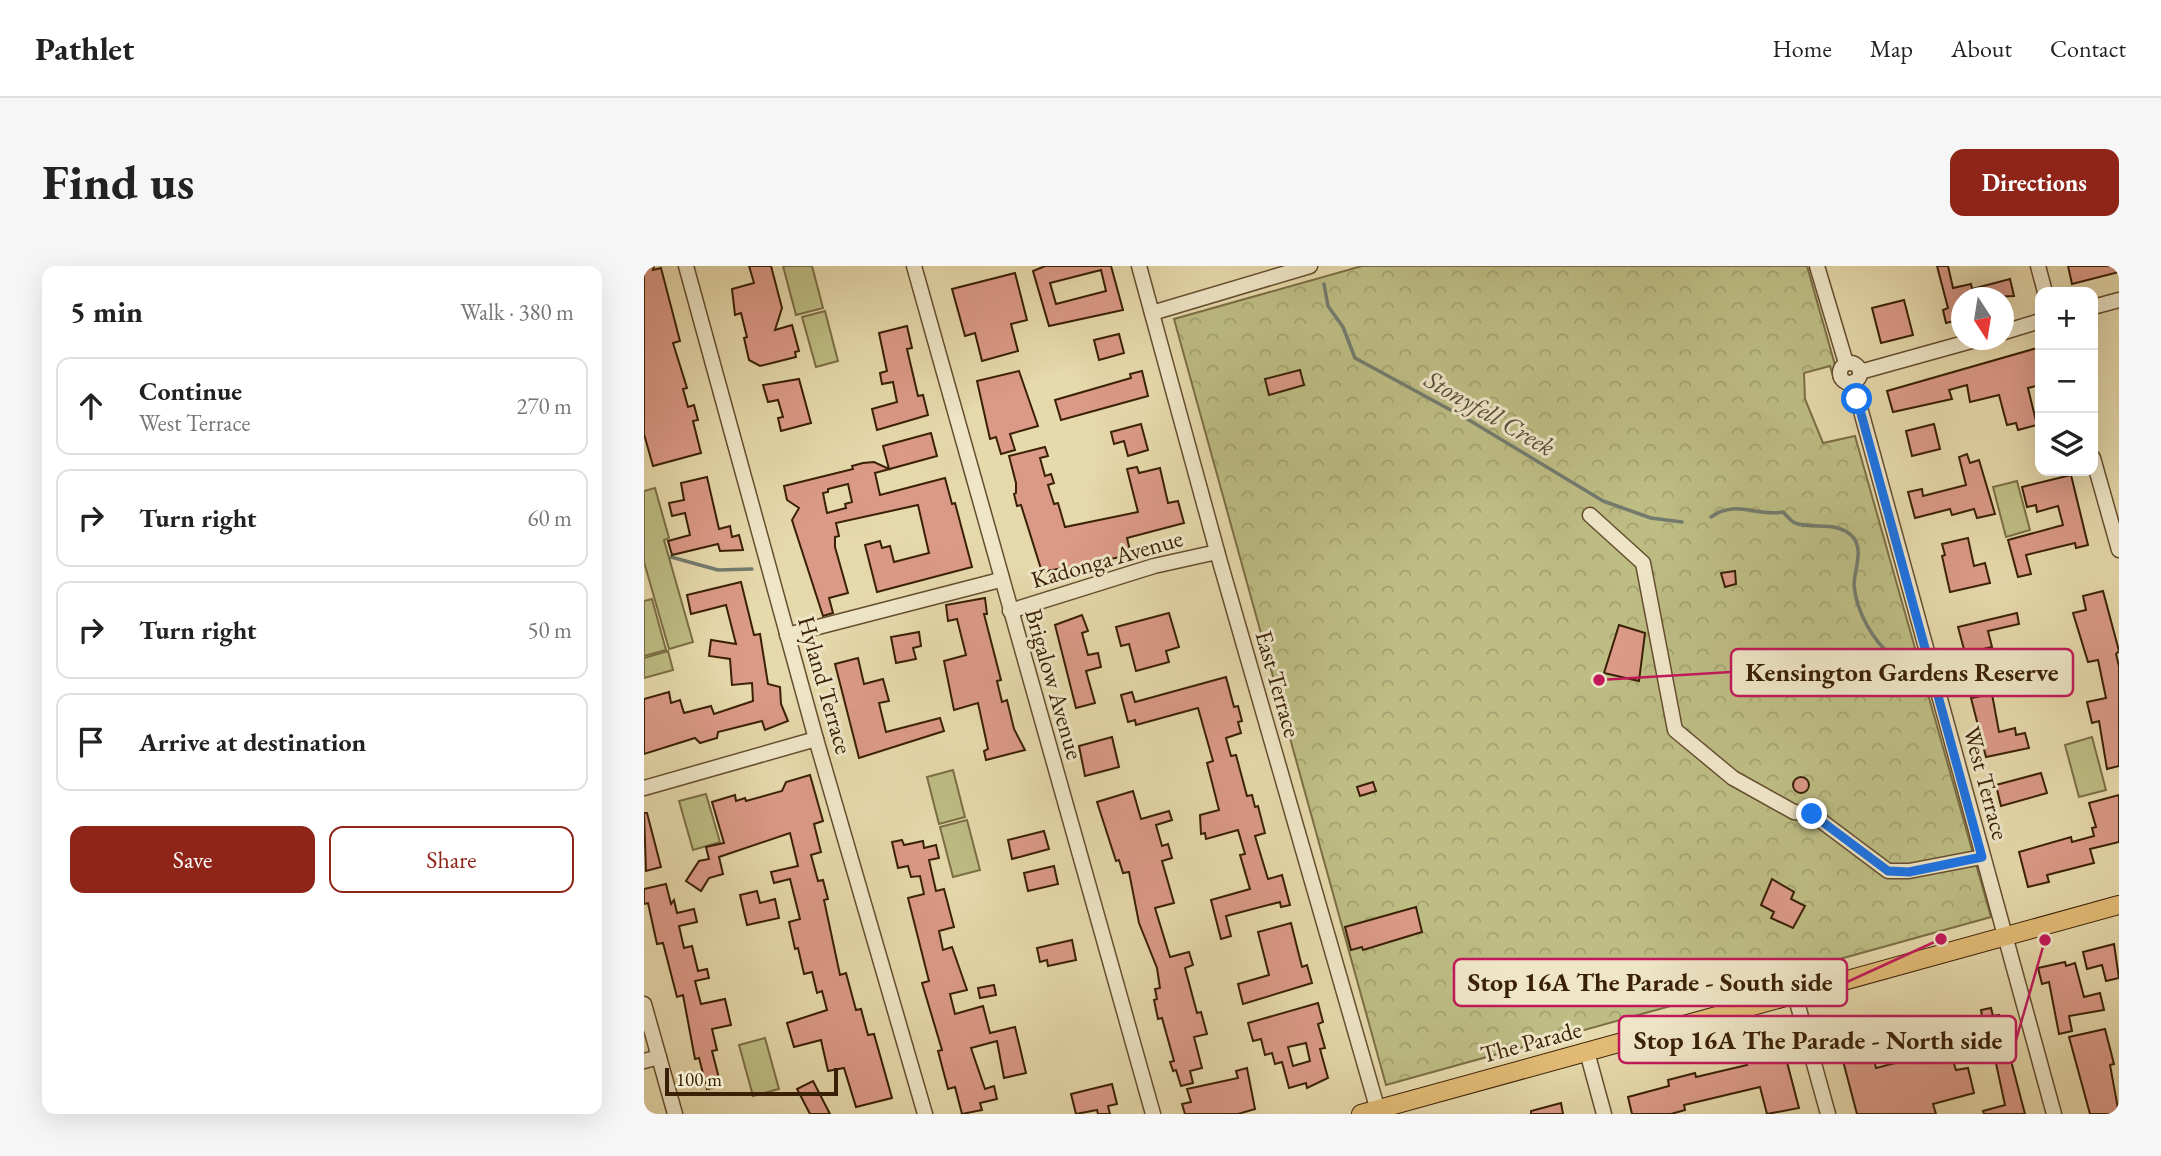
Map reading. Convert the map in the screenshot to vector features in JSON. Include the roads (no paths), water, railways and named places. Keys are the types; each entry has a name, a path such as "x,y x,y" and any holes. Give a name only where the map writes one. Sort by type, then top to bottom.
{"main road":[{"name":"The Parade","path":"1373,1113 2119,905"}],"street":[{"name":"Hyland Terrace","path":"687,266 816,739 925,1114"},
{"name":"Brigalow Avenue","path":"914,266 1000,580 1153,1114"},
{"name":"East Terrace","path":"1139,266 1373,1113"},
{"path":"1152,313 1310,266"},
{"path":"1817,266 1846,363 1854,363 1856,377 1951,347"},
{"path":"2038,266 2044,287"},
{"path":"2098,306 2119,300"},
{"path":"2014,329 2035,323"},
{"name":"West Terrace","path":"1856,377 1982,857 2054,1114"},
{"path":"2098,476 2119,550"},
{"path":"1590,515 1643,563 1675,730 1733,778 1794,812 1812,814 1888,871 1909,872 1982,857"},
{"name":"Kadonga Avenue","path":"1010,611 1154,566 1217,552"},
{"name":"Kadonga Avenue","path":"787,635 1000,580"},
{"path":"644,788 816,739"},
{"path":"1795,995 1828,1114"},
{"path":"644,1004 674,1114"},
{"path":"1587,1052 1604,1114"},
{"path":"644,1061 659,1057"}],"waterway":[{"name":"Stonyfell Creek","path":"1324,284 1328,306 1343,327 1355,358 1469,420 1603,501 1651,518 1682,522"},
{"name":"Stonyfell Creek","path":"1711,517 1729,509 1783,512 1795,523 1833,527 1847,532 1853,537 1858,548 1854,585 1858,605 1872,634 1892,656"},
{"path":"671,557 718,570 752,569"}],"place":[{"name":"Kensington Gardens Reserve","path":"1599,680"},
{"name":"Stop 16A The Parade - South side","path":"1941,939"},
{"name":"Stop 16A The Parade - North side","path":"2045,940"}]}
